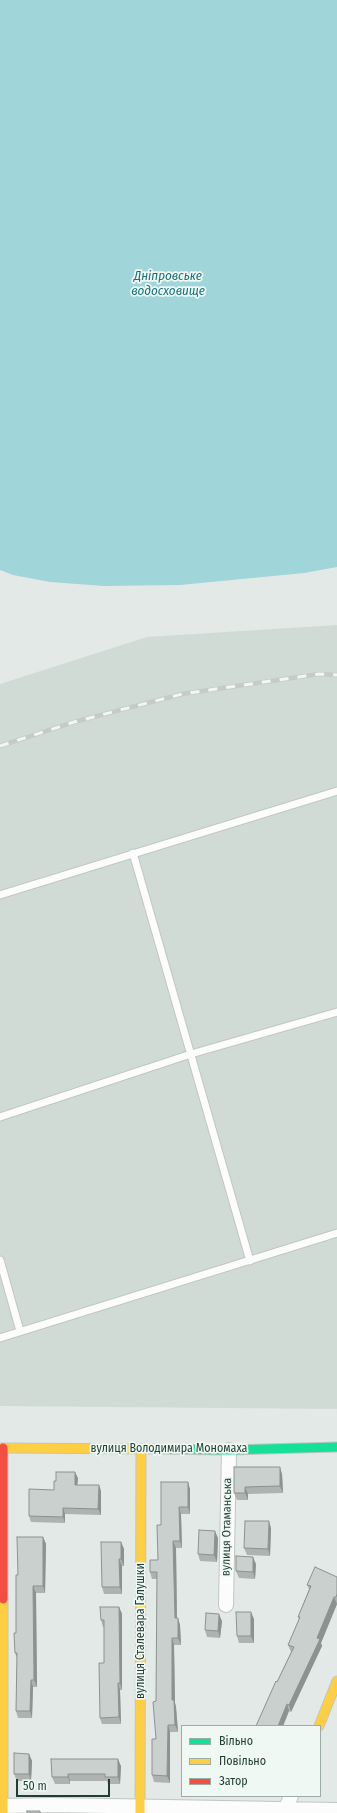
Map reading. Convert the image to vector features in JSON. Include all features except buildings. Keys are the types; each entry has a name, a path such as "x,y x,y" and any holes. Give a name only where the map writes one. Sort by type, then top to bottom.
{"street":[{"name":"вулиця Володимира Мономаха","path":"2,1448 229,1450 337,1447"},
{"path":"2,1448 2,1808 284,1812 337,1810"},
{"name":"вулиця Сталевара Галушки","path":"140,1810 142,1449"},
{"name":"вулиця Отаманська","path":"226,1605 229,1450"},
{"path":"319,1725 337,1681"},
{"path":"284,1812 291,1797"}],"lane":[{"path":"0,895 337,791"},
{"path":"133,853 250,1261"},
{"path":"0,1117 191,1054 337,1012"},
{"path":"0,1338 337,1233"},
{"path":"0,1260 20,1331"}],"shaded area":[{"path":"337,625 337,1409 0,1406 0,684 147,637"}],"water":[{"name":"Дніпровське водосховище","path":"0,0 337,0 337,567 304,573 180,585 104,586 50,582 13,575 0,570"}],"railway":[{"path":"0,746 74,722 182,694 319,674 337,675"}],"traffic: fast":[{"path":"158,1449 229,1450 337,1447"}],"traffic: slow":[{"path":"0,1448 158,1449"},
{"path":"140,1813 141,1449"},
{"path":"3,1599 3,1813"},
{"path":"319,1725 337,1681"}],"traffic: jam":[{"path":"3,1448 3,1599"}]}
